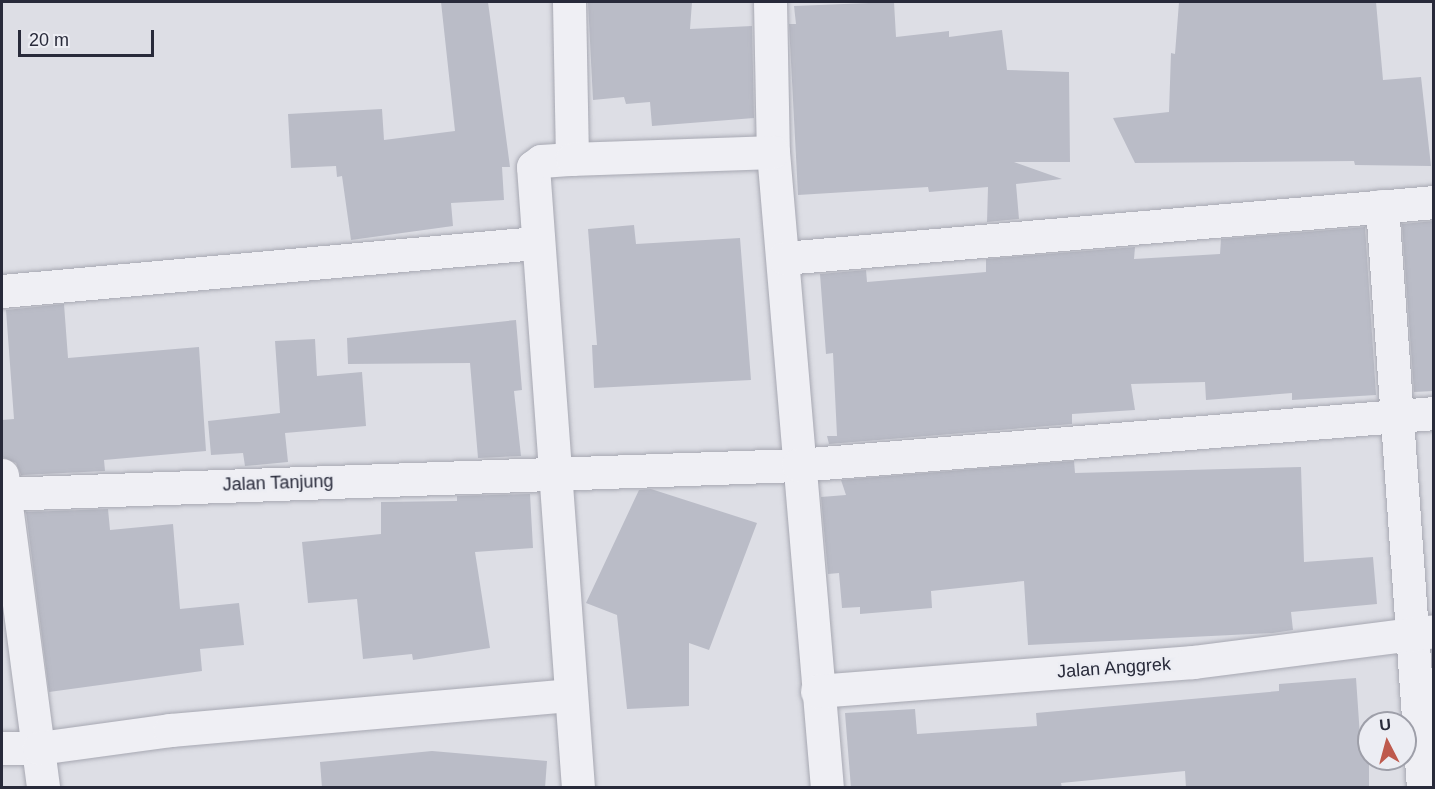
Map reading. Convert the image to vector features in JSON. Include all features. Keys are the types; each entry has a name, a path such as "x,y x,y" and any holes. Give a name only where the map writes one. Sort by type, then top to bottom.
{"street":[{"path":"569,2 572,159"},
{"path":"770,2 773,152 784,258 798,465 827,788"},
{"path":"578,788 569,695 536,243 533,167 542,161 572,159 773,152"},
{"path":"784,258 1434,202"},
{"path":"1382,206 1398,418 1421,634 1423,788"},
{"path":"2,291 536,243"},
{"name":"Jalan Tanjung","path":"2,488 798,465 1398,418 1434,413"},
{"path":"2,488 43,788"},
{"name":"Jalan Anggrek","path":"817,691 1193,662 1421,634"},
{"path":"2,748 39,748 170,730 569,695"}],"building":[{"path":"441,2 488,2 510,167 502,167 504,200 451,203 453,226 351,240 342,176 337,177 336,166 291,168 288,114 382,109 384,140 455,131"},
{"path":"588,2 692,2 690,29 752,26 754,118 652,126 650,102 626,104 624,97 593,100"},
{"path":"894,2 896,37 949,31 949,37 1002,30 1007,70 1069,72 1070,162 1014,162 1062,179 1016,184 1019,219 987,222 988,187 929,192 928,187 798,195 789,24 796,24 794,6"},
{"path":"1179,2 1376,2 1383,80 1421,77 1431,166 1355,165 1354,161 1135,163 1113,118 1169,112 1171,53 1175,54"},
{"path":"1434,221 1434,391 1414,392 1402,224"},
{"path":"634,225 636,244 740,238 751,380 594,388 592,345 597,345 588,229"},
{"path":"1365,227 1376,395 1292,400 1292,393 1206,400 1205,382 1131,384 1135,410 1072,414 1072,424 829,444 827,436 837,436 833,353 826,354 820,274 866,270 867,282 986,272 986,259 1135,247 1134,259 1220,254 1221,239"},
{"path":"64,304 68,358 199,347 206,451 104,460 105,471 21,475 16,463 2,457 2,420 14,419 6,310"},
{"path":"516,320 522,390 514,391 521,456 478,458 470,363 348,364 347,338"},
{"path":"315,339 317,376 362,372 366,426 285,433 288,462 245,466 243,453 211,455 208,421 280,413 275,341"},
{"path":"1074,461 1075,473 1301,467 1304,562 1373,557 1377,604 1291,612 1293,630 1273,633 1028,645 1024,581 931,591 932,608 860,614 860,607 842,608 839,573 828,574 821,497 846,495 841,480"},
{"path":"651,489 757,523 709,650 689,643 689,706 627,709 617,615 586,603 639,490"},
{"path":"530,494 533,548 475,552 490,648 413,660 412,654 363,659 357,599 308,603 302,542 381,534 381,502 457,501 457,496"},
{"path":"108,509 110,530 173,524 180,609 239,603 244,645 200,649 202,671 49,692 26,512"},
{"path":"1356,678 1358,711 1357,771 1369,771 1369,788 1186,788 1185,771 1061,783 1062,788 851,788 845,713 915,709 917,734 1037,726 1036,713 1279,691 1279,684"},
{"path":"432,751 547,761 545,788 322,788 320,762"}]}
